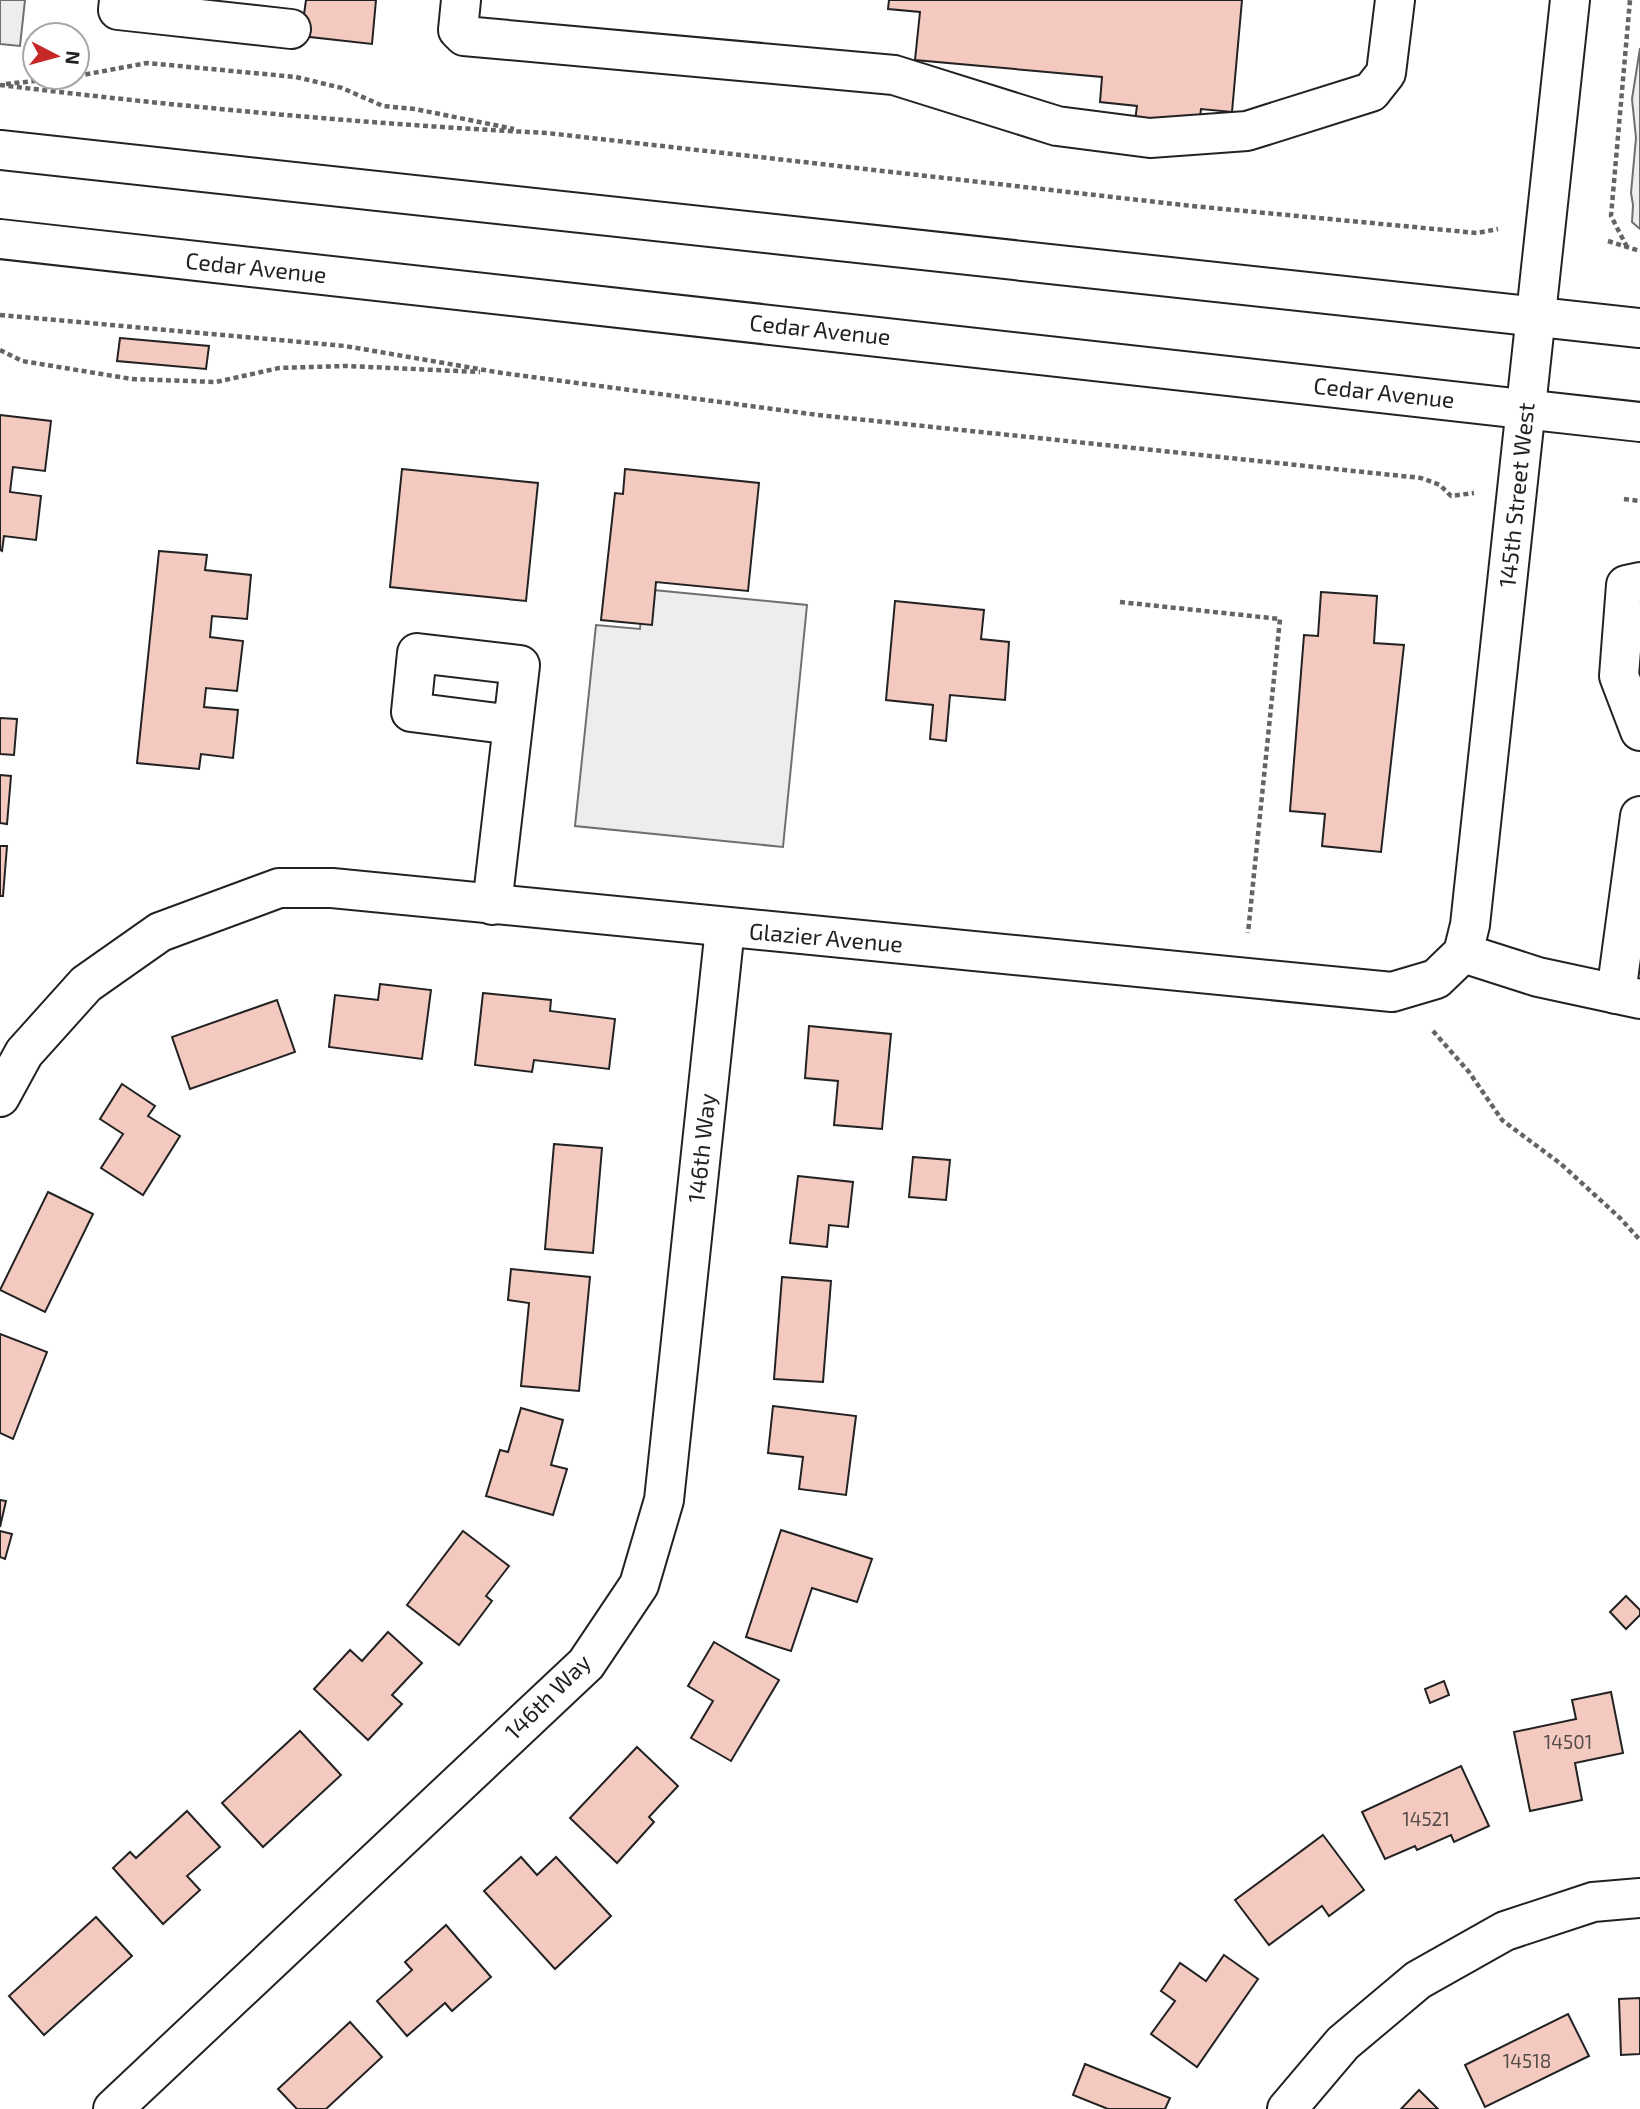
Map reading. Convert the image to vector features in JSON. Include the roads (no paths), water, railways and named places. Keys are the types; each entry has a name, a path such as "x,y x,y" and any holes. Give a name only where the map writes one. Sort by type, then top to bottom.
{"main road":[{"path":"118,0 118,10 291,29"},
{"path":"461,0 458,30 464,36 894,75 1057,126 1150,138 1247,131 1371,92 1386,73 1395,0"},
{"name":"145th Street West","path":"1463,953 1470,925 1570,0"},
{"path":"0,150 1640,328"},
{"name":"Cedar Avenue","path":"0,239 1640,422"},
{"path":"1640,582 1626,585 1619,676 1640,731"},
{"path":"492,905 513,725"},
{"path":"1463,953 1538,977 1628,996 1640,816"},
{"name":"Glazier Avenue","path":"0,1097 24,1053 86,984 160,932 279,888 332,888 725,929 1392,992 1436,979 1463,953"},
{"name":"146th Way","path":"113,2109 586,1664 639,1585 664,1500 725,929"},
{"path":"1287,2109 1343,2043 1418,1980 1505,1931 1593,1902 1640,1898"}]}
